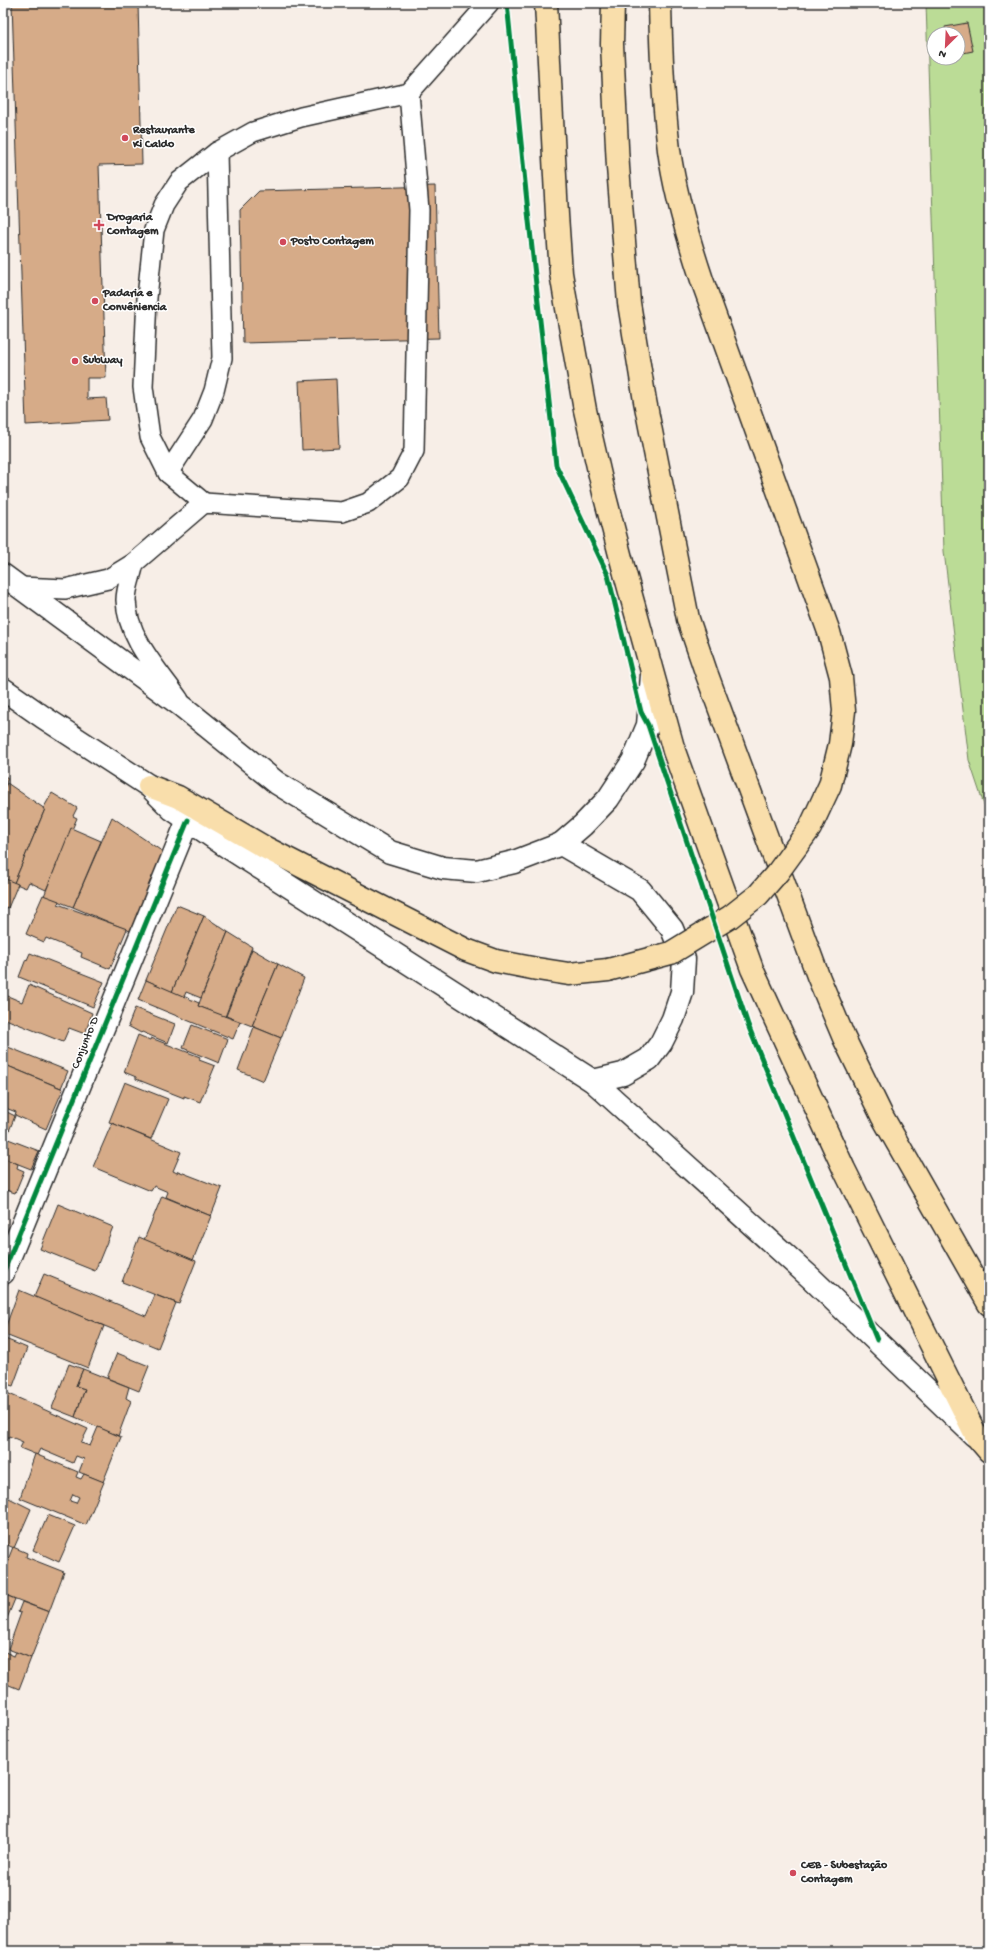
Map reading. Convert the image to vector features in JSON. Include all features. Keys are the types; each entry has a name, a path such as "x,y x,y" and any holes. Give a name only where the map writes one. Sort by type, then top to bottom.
{"main road":[{"path":"546,3 561,273 570,326 585,410 604,493 674,751 752,969 844,1169 983,1444"},
{"path":"613,3 612,44 618,167 629,303 645,401 688,619 706,672 818,976 844,1038 882,1116 989,1304"},
{"path":"3,689 149,786 178,797 264,847 466,950 496,961 569,974 608,970 671,953 730,918 758,895 810,828 830,785 840,744 844,711 841,677 829,632 702,280 684,224 669,150 661,57 660,3"},
{"path":"12,581 183,707 277,783 390,852 443,868 477,870 514,862 561,844 583,825 608,799 633,761 648,725 652,670"},
{"path":"149,786 162,800 188,820 253,864 592,1081 811,1278 983,1444"},
{"name":"Conjunto D","path":"3,1273 188,820"},
{"path":"561,844 640,890 672,929 684,959 682,992 673,1019 661,1043 649,1059 622,1074 592,1081"}],"lane":[{"path":"409,93 419,210 414,451 400,478 368,503 342,512 204,503 168,473 150,437 143,387 146,298 154,230 164,205 179,182 217,152 253,132 301,117 409,93 490,3"},
{"path":"168,473 203,419 214,390 222,358 217,152"},
{"path":"12,581 65,589 108,579 134,563 204,503"},
{"path":"134,563 126,598 130,624 142,648 183,707"}],"green space":[{"path":"926,3 989,3 989,820 969,760 944,551 928,66 966,66 966,26 927,26"}],"building":[{"path":"12,3 138,3 142,164 99,165 106,378 87,378 87,399 106,398 108,420 26,425"},
{"path":"967,23 973,51 966,52 966,26 950,26"},
{"path":"435,186 439,338 243,343 240,210 259,191"},
{"path":"336,379 339,448 302,450 299,381"},
{"path":"3,775 8,778 3,791"},
{"path":"7,783 45,809 14,883 3,878 3,791"},
{"path":"52,793 77,808 73,816 77,818 46,890 29,882 26,888 14,883 45,809 43,809"},
{"path":"112,817 166,854 153,877 130,931 73,907"},
{"path":"71,828 101,841 73,907 44,896"},
{"path":"3,878 18,884 8,908 3,906"},
{"path":"43,895 59,901 58,904 127,929 110,969 81,957 82,953 46,938 44,942 26,934"},
{"path":"177,905 204,916 172,992 146,980"},
{"path":"204,916 228,932 201,998 186,992 184,997 172,992"},
{"path":"228,932 252,947 225,1017 198,1006"},
{"path":"252,949 278,964 252,1026 226,1016"},
{"path":"30,953 104,982 93,1007 19,977"},
{"path":"278,964 304,978 281,1038 252,1026"},
{"path":"146,980 199,1003 198,1006 240,1022 233,1039 138,1000"},
{"path":"29,985 92,1013 85,1034 69,1028 63,1042 3,1018 3,994 22,1002"},
{"path":"135,1008 175,1024 168,1043 142,1032 141,1033 128,1026"},
{"path":"192,1025 228,1039 219,1063 183,1048"},
{"path":"254,1027 281,1038 263,1081 238,1070"},
{"path":"138,1035 150,1040 151,1038 200,1057 199,1060 215,1066 200,1102 184,1096 184,1098 136,1079 136,1077 124,1072"},
{"path":"3,1045 68,1071 61,1088 3,1064"},
{"path":"3,1064 63,1089 46,1129 15,1115 16,1112 3,1107"},
{"path":"125,1082 168,1099 151,1139 109,1122"},
{"path":"3,1110 15,1116 7,1136 3,1134"},
{"path":"112,1123 181,1152 173,1171 177,1173 178,1171 222,1188 211,1216 166,1197 168,1192 154,1186 151,1191 93,1167"},
{"path":"3,1137 39,1151 31,1169 3,1158"},
{"path":"3,1158 18,1164 17,1168 24,1171 15,1193 3,1189"},
{"path":"162,1196 211,1216 193,1260 144,1240"},
{"path":"58,1204 113,1227 95,1271 40,1249"},
{"path":"139,1237 196,1261 179,1304 122,1282"},
{"path":"44,1274 146,1316 155,1295 176,1303 158,1348 34,1297"},
{"path":"19,1290 104,1326 88,1368 3,1334"},
{"path":"3,1338 27,1348 13,1386 3,1383"},
{"path":"117,1353 149,1366 139,1391 107,1378"},
{"path":"69,1364 83,1369 76,1386 85,1389 75,1417 52,1408"},
{"path":"83,1369 129,1387 126,1398 131,1401 118,1436 75,1417 85,1389 76,1386"},
{"path":"7,1393 88,1429 81,1443 90,1446 98,1427 121,1437 103,1482 79,1472 84,1459 76,1456 73,1463 40,1449 37,1455 20,1448 23,1442 9,1436 8,1438 3,1436 3,1397 5,1398"},
{"path":"35,1454 78,1472 76,1477 81,1479 84,1474 104,1482 86,1525 20,1498","holes":["73,1494 79,1497 76,1503 70,1501"]},
{"path":"3,1495 31,1509 14,1548 3,1543"},
{"path":"48,1515 75,1526 59,1562 33,1550"},
{"path":"13,1547 27,1553 26,1557 64,1572 49,1612 3,1594 3,1572"},
{"path":"3,1594 15,1599 3,1628"},
{"path":"22,1602 49,1612 31,1658 8,1649 21,1613 18,1612"},
{"path":"3,1651 14,1656 16,1652 31,1658 19,1689 4,1683 5,1677 3,1682"}],"cycle path":[{"path":"507,3 556,465 608,575 641,712 648,725 748,1025 877,1340"},
{"path":"3,1273 188,820"}],"place":[{"name":"Restaurante Ki Caldo","path":"125,138"},
{"name":"Drogaria Contagem","path":"99,225"},
{"name":"Posto Contagem","path":"283,242"},
{"name":"Padaria e Convêniencia","path":"95,301"},
{"name":"Subway","path":"75,361"},
{"name":"CEB - Subestação Contagem","path":"793,1873"}]}
